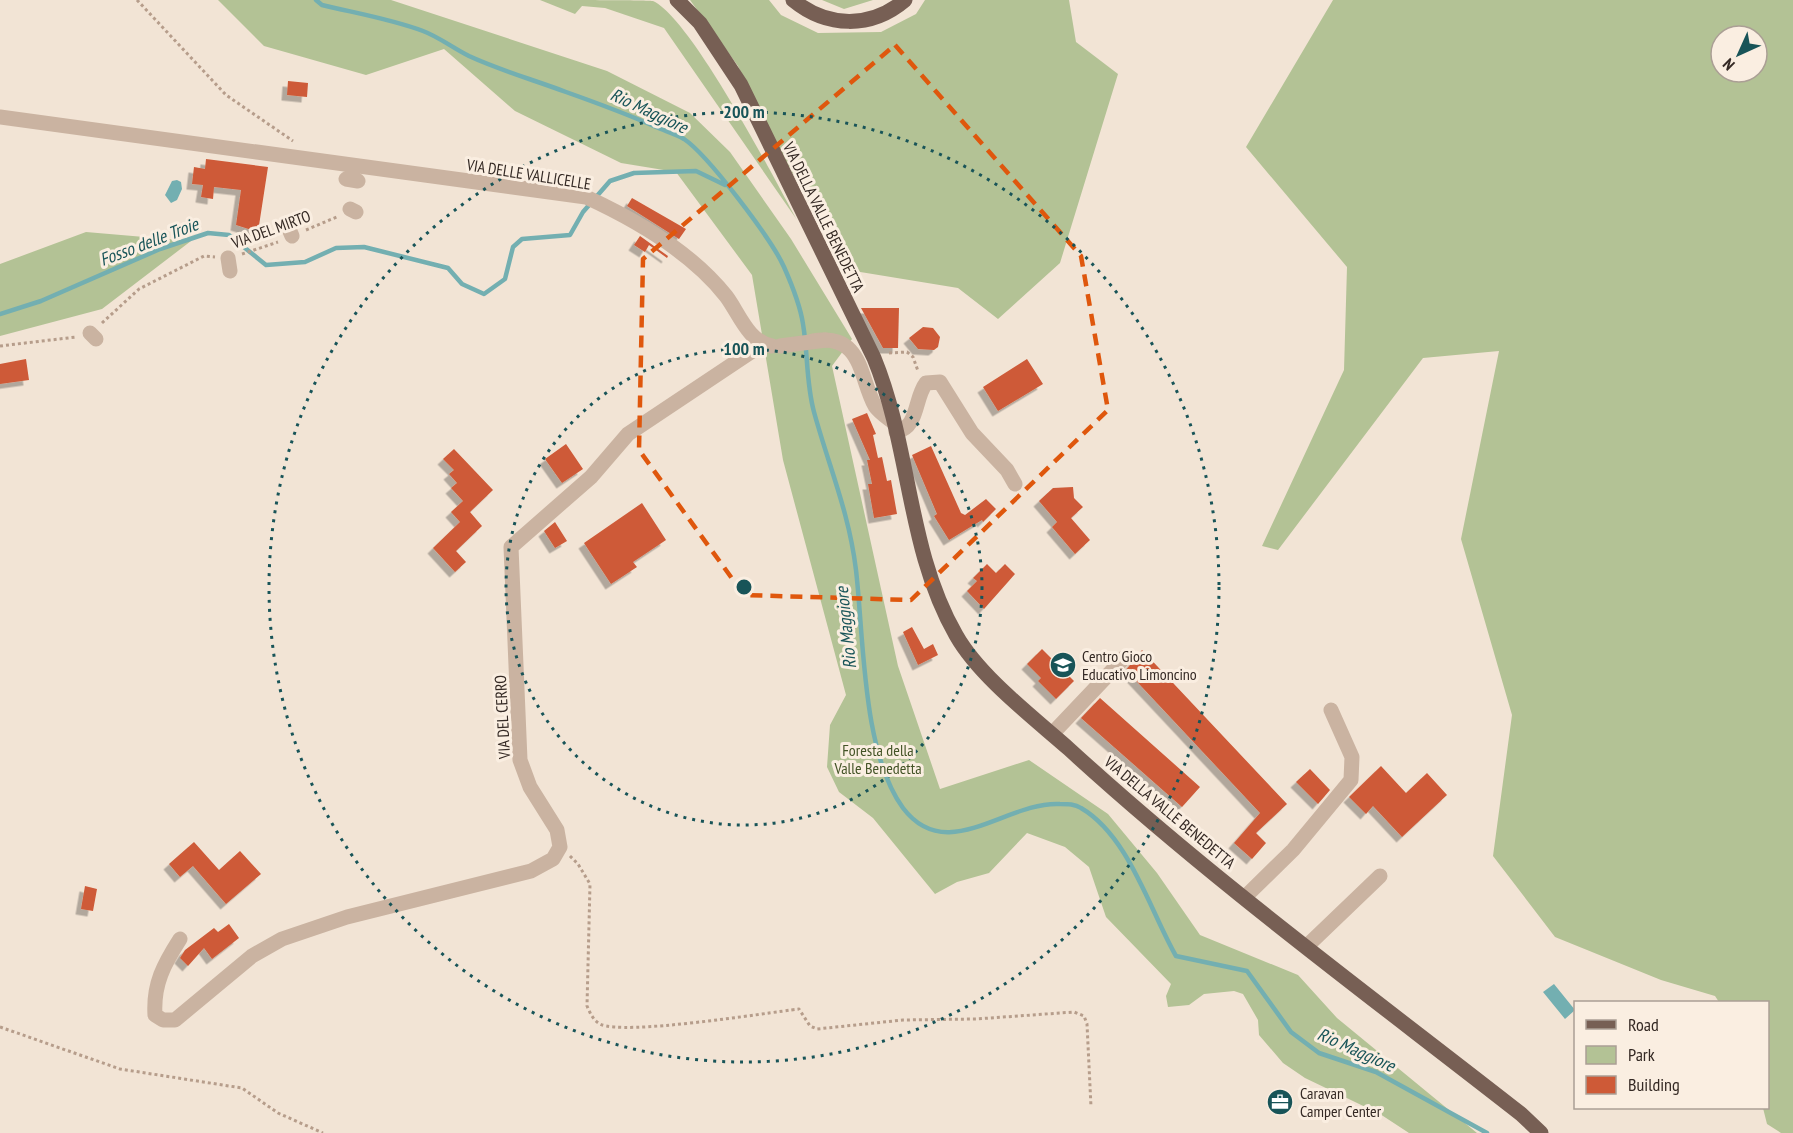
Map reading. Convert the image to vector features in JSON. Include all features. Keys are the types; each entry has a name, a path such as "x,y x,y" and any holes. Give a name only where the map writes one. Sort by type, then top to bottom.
{"main road":[{"name":"VIA DELLA VALLE BENEDETTA","path":"677,0 700,24 741,85 874,358 883,379 927,570 939,603 957,638 972,657 1149,823 1521,1114 1541,1133"},
{"path":"793,0 806,10 823,17 859,22 878,17 905,0"}],"street":[{"name":"VIA DELLE VALLICELLE","path":"0,117 326,164 586,197 616,211 685,258 726,296 746,328 763,344"},
{"path":"763,344 770,346 826,340 850,350 865,374 876,408 895,427 905,430 910,425 926,382 940,382 972,433 1007,470 1015,484"},
{"name":"VIA DEL CERRO","path":"560,847 557,830 530,787 520,760 518,657 511,547 591,477 628,434 763,344"},
{"path":"1052,734 1125,657"},
{"path":"1245,897 1293,849 1351,780 1352,757 1331,710"},
{"path":"180,939 161,968 154,1003 155,1015 163,1020 175,1020 252,956 282,939 347,917 531,871 553,859 560,847"},
{"path":"1307,946 1380,876"}],"path":[{"path":"137,0 226,95 299,145"},
{"name":"VIA DEL MIRTO","path":"0,346 90,337 139,289 204,256 229,264 245,253 290,233 353,211"},
{"path":"874,358 890,353 906,352 913,357 926,382"},
{"path":"560,847 578,864 590,884 587,1006 594,1020 602,1026 620,1027 705,1021 799,1010 810,1026 824,1029 903,1020 976,1020 1074,1012 1084,1016 1087,1024 1091,1107"},
{"path":"0,1027 120,1070 242,1088 278,1113 323,1133"}],"highlighted area":[{"path":"895,45 1081,256 1108,410 911,600 744,595 639,450 643,259"}],"green space":[{"name":"Foresta della Valle Benedetta","path":"218,0 391,0 607,71 690,113 730,152 791,239 852,339 832,366 898,666 940,789 1029,760 1108,814 1157,873 1200,935 1298,975 1337,1018 1477,1133 1409,1133 1380,1114 1305,1078 1283,1063 1259,1035 1258,1020 1243,994 1234,991 1204,994 1189,1005 1168,1007 1166,996 1171,984 1106,917 1089,867 1065,847 1027,833 989,873 957,882 935,894 873,818 839,792 827,767 830,725 846,695 783,460 752,275 676,172 621,163 515,111 444,49 366,75 264,46"},
{"path":"540,0 653,1 669,14 688,36 731,101 797,220 664,28 605,8 582,6 575,14"},
{"path":"690,0 769,0 781,15 818,33 881,32 916,14 925,0 1069,0 1076,42 1118,74 1060,263 998,319 958,288 842,269 807,198 769,133 738,66"},
{"path":"822,0 873,0 844,9"},
{"path":"1333,0 1793,0 1793,1133 1781,1133 1767,1124 1763,1109 1769,1109 1769,1001 1718,1001 1715,996 1661,980 1555,937 1493,856 1512,715 1461,539 1499,351 1423,358 1278,550 1262,546 1344,370 1347,267 1246,147"},
{"path":"86,232 191,241 102,309 0,336 0,264"}],"water":[{"path":"172,181 181,182 182,189 177,200 171,203 165,195"},
{"path":"1554,984 1574,1011 1565,1019 1543,992"}],"building":[{"path":"288,81 308,83 307,97 287,95"},
{"path":"206,159 268,167 258,232 236,225 241,190 214,187 213,199 201,197 203,185 192,184 194,167 205,169"},
{"path":"632,198 686,229 679,239 627,206"},
{"path":"640,236 668,256 667,258 649,245 645,252 634,245"},
{"path":"861,308 899,308 898,348 883,348"},
{"path":"923,327 933,328 940,337 938,347 934,350 918,349 909,338"},
{"path":"26,359 29,380 0,384 0,364"},
{"path":"1027,359 1043,384 998,411 983,387"},
{"path":"867,413 876,434 873,435 878,458 882,457 887,481 891,480 897,514 874,518 868,484 872,484 867,460 870,460 852,419"},
{"path":"566,444 583,469 562,483 545,459"},
{"path":"931,446 961,513 965,515 986,499 996,509 983,522 982,520 949,540 934,516 937,514 912,455"},
{"path":"454,449 493,490 470,512 482,526 456,551 466,562 455,572 433,548 460,522 451,512 463,501 451,488 457,483 449,474 454,470 443,459"},
{"path":"1073,487 1074,498 1083,507 1071,518 1090,540 1075,554 1052,527 1057,522 1039,501 1053,488"},
{"path":"642,503 666,540 633,562 637,567 611,584 584,543"},
{"path":"555,522 567,541 555,548 544,531"},
{"path":"987,564 996,573 1005,564 1015,574 984,609 967,591 977,581 973,578"},
{"path":"912,627 924,649 933,644 938,655 918,665 903,632"},
{"path":"1042,649 1074,681 1056,699 1038,681 1041,678 1027,664"},
{"path":"1142,650 1287,804 1256,833 1266,843 1252,859 1234,843 1260,813 1126,670"},
{"path":"1100,698 1200,787 1182,807 1081,718"},
{"path":"1381,766 1406,793 1427,773 1447,795 1402,837 1373,806 1366,814 1349,797"},
{"path":"1310,769 1330,790 1318,804 1296,782"},
{"path":"194,842 219,870 240,851 261,874 226,904 193,866 180,877 169,864"},
{"path":"85,886 97,889 93,911 81,909"},
{"path":"229,924 239,938 212,959 204,948 188,966 180,958 185,950 214,928 218,932"}],"waterway":[{"name":"Rio Maggiore","path":"316,0 322,5 423,31 480,61 681,137 695,148 723,179 753,219 784,267 800,309 805,335 811,401 844,509 853,549 872,726 879,757 890,785 903,808 920,824 938,831 958,831 978,827 1040,806 1066,804 1079,807 1098,821 1125,855 1176,956 1247,971 1291,1032 1319,1053 1376,1072 1487,1133"},
{"name":"Fosso delle Troie","path":"0,314 41,301 160,249 208,233 229,235 266,265 305,262 336,248 364,247 448,268 462,284 484,294 505,279 513,247 522,239 570,235 583,212 610,181 634,173 696,171 725,185"}],"place":[{"name":"Centro Gioco Educativo Limoncino","path":"1063,665"},
{"name":"Caravan Camper Center","path":"1280,1102"}]}
